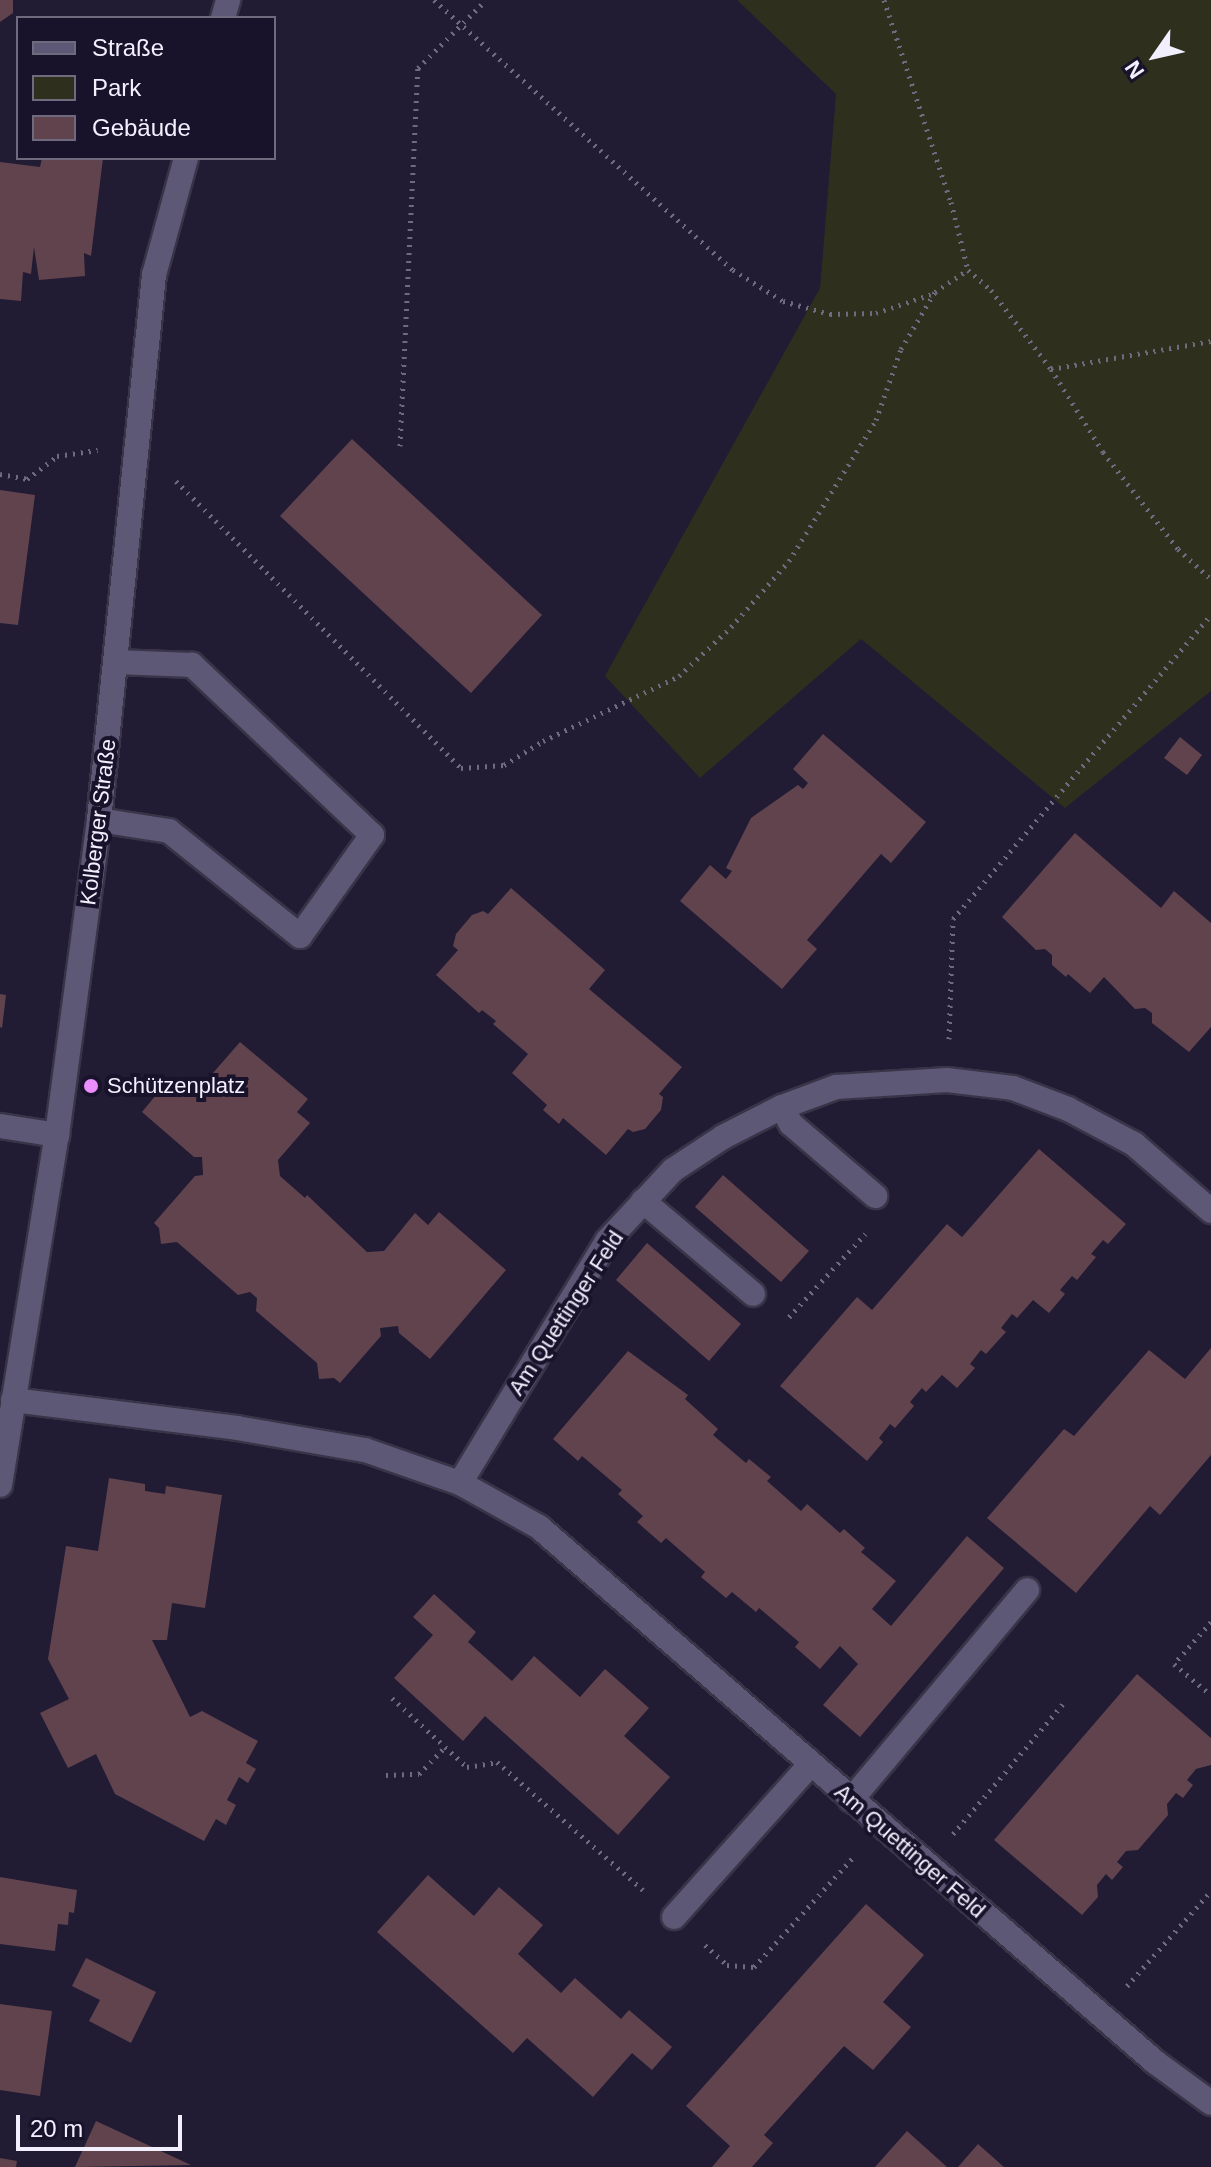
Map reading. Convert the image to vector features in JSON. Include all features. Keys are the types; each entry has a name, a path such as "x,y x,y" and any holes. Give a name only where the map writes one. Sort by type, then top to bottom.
{"street":[{"name":"Kolberger Straße","path":"0,1485 57,1135 99,820 154,275 185,160"},
{"path":"99,820 169,831 300,936 372,835 192,665 116,662"},
{"name":"Am Quettinger Feld","path":"460,1483 607,1241 643,1201 673,1170 723,1137 782,1107 836,1087 947,1080 1013,1088 1068,1109 1134,1144 1211,1211"},
{"path":"782,1107 791,1124 875,1196"},
{"path":"0,1126 57,1135"},
{"path":"643,1201 753,1294"},
{"name":"Am Quettinger Feld","path":"13,1400 237,1428 365,1450 460,1483 539,1527 1101,2016 1155,2062 1211,2103"},
{"path":"851,1800 1027,1590"},
{"path":"674,1917 810,1765"}],"path":[{"path":"434,0 733,270 783,301 830,314 876,313 935,292 968,270"},
{"path":"400,446 418,68 486,0"},
{"path":"884,0 951,202 968,270 991,290 1051,369 1103,452 1178,549 1211,579"},
{"path":"0,474 27,479 57,456 139,444 461,768 504,765 543,741 679,676 731,627 789,561 869,433 901,349 935,292"},
{"path":"1051,369 1211,341"},
{"path":"947,1080 953,919 1211,615"},
{"path":"753,1294 790,1318 886,1211 875,1196"},
{"path":"1211,1622 1174,1664 1211,1695"},
{"path":"392,1698 467,1767 497,1762 727,1965 754,1967 881,1826"},
{"path":"926,1865 1063,1704"},
{"path":"386,1775 419,1774 446,1746"},
{"path":"1101,2016 1211,1891"}],"green space":[{"path":"737,0 1211,0 1211,691 1065,808 861,639 700,778 605,676 820,288 836,94"}],"building":[{"path":"0,0 13,0 13,13 0,22"},
{"path":"42,160 103,160 91,256 84,253 85,276 39,280 34,247 31,274 23,272 21,301 0,299 0,162 40,167"},
{"path":"352,439 542,615 471,693 280,516"},
{"path":"0,490 35,495 18,625 0,623"},
{"path":"823,734 926,822 891,863 881,854 807,940 817,949 782,989 680,901 710,865 726,879 732,871 726,868 751,818 798,785 803,789 808,783 793,769"},
{"path":"1180,737 1202,755 1187,775 1164,758"},
{"path":"1075,833 1161,908 1174,891 1211,923 1211,1027 1189,1052 1152,1023 1152,1013 1145,1008 1135,1009 1104,977 1090,993 1068,974 1066,977 1052,965 1052,955 1045,949 1036,950 1002,917"},
{"path":"511,888 605,970 589,989 682,1067 659,1094 663,1097 661,1110 645,1129 633,1132 628,1129 606,1155 563,1118 559,1124 543,1110 547,1105 512,1073 528,1054 493,1024 496,1021 482,1010 479,1013 436,975 458,950 453,946 456,934 472,915 483,911 488,914"},
{"path":"0,994 6,995 2,1028 0,1027"},
{"path":"240,1042 308,1099 297,1112 310,1123 278,1160 280,1176 305,1198 307,1195 367,1252 384,1251 415,1213 428,1225 439,1212 506,1270 430,1359 399,1333 398,1326 380,1328 381,1336 340,1383 334,1378 319,1379 317,1363 256,1311 257,1298 250,1292 238,1295 177,1242 161,1244 159,1228 154,1223 195,1176 203,1175 202,1157 194,1157 142,1112 170,1078 192,1097"},
{"path":"1039,1149 1126,1224 1108,1244 1103,1240 1091,1254 1096,1257 1077,1280 1072,1276 1060,1290 1065,1294 1049,1313 1033,1300 1017,1318 1012,1314 1001,1328 1006,1332 986,1354 981,1350 970,1364 975,1368 957,1388 942,1375 926,1392 922,1388 910,1402 914,1406 895,1428 890,1424 879,1438 883,1442 867,1461 780,1386 857,1297 872,1310 947,1224 962,1237"},
{"path":"723,1175 809,1251 781,1282 695,1207"},
{"path":"647,1243 741,1324 709,1361 616,1280"},
{"path":"1211,1348 1211,1455 1160,1515 1150,1506 1076,1593 987,1518 1064,1429 1074,1436 1149,1350 1185,1379"},
{"path":"628,1351 688,1395 685,1399 718,1429 713,1435 746,1463 749,1459 771,1477 767,1481 801,1511 807,1504 840,1533 844,1529 865,1548 861,1552 896,1581 872,1609 891,1626 967,1536 1004,1568 860,1737 823,1705 858,1664 840,1646 820,1669 795,1647 799,1642 759,1608 756,1612 732,1592 726,1598 701,1577 705,1572 666,1538 661,1543 637,1522 643,1516 618,1494 622,1490 582,1456 578,1461 553,1439"},
{"path":"109,1478 145,1484 145,1491 165,1494 166,1486 222,1495 205,1608 172,1603 167,1640 152,1640 190,1717 202,1711 258,1741 246,1763 256,1769 248,1783 239,1777 227,1800 236,1805 226,1825 216,1819 204,1841 115,1794 96,1754 68,1768 40,1713 69,1699 48,1659 66,1546 98,1551"},
{"path":"434,1594 476,1632 468,1642 512,1681 534,1656 580,1697 605,1669 649,1708 624,1736 670,1777 618,1835 485,1716 463,1741 394,1678 433,1635 413,1617"},
{"path":"1137,1674 1211,1738 1211,1765 1196,1769 1187,1780 1193,1785 1183,1798 1176,1793 1167,1804 1168,1815 1138,1850 1126,1851 1117,1862 1123,1867 1112,1880 1106,1874 1097,1885 1098,1897 1082,1915 994,1840"},
{"path":"428,1875 474,1916 499,1887 543,1925 518,1954 561,1993 575,1978 621,2019 629,2010 672,2047 652,2070 632,2053 593,2097 527,2038 513,2053 377,1932"},
{"path":"0,1877 77,1890 74,1913 69,1912 68,1925 58,1924 55,1951 0,1944"},
{"path":"866,1904 924,1955 883,2002 911,2027 873,2070 844,2046 764,2135 773,2143 752,2167 712,2167 730,2146 686,2106"},
{"path":"86,1958 156,1992 131,2043 89,2021 100,2000 72,1986"},
{"path":"0,2004 52,2011 40,2096 0,2090"},
{"path":"96,2121 191,2165 75,2167"},
{"path":"907,2131 947,2167 875,2167"},
{"path":"978,2144 1004,2167 958,2167"},
{"path":"0,2158 17,2161 16,2167 0,2167"}],"place":[{"name":"Schützenplatz","path":"91,1086"}]}
